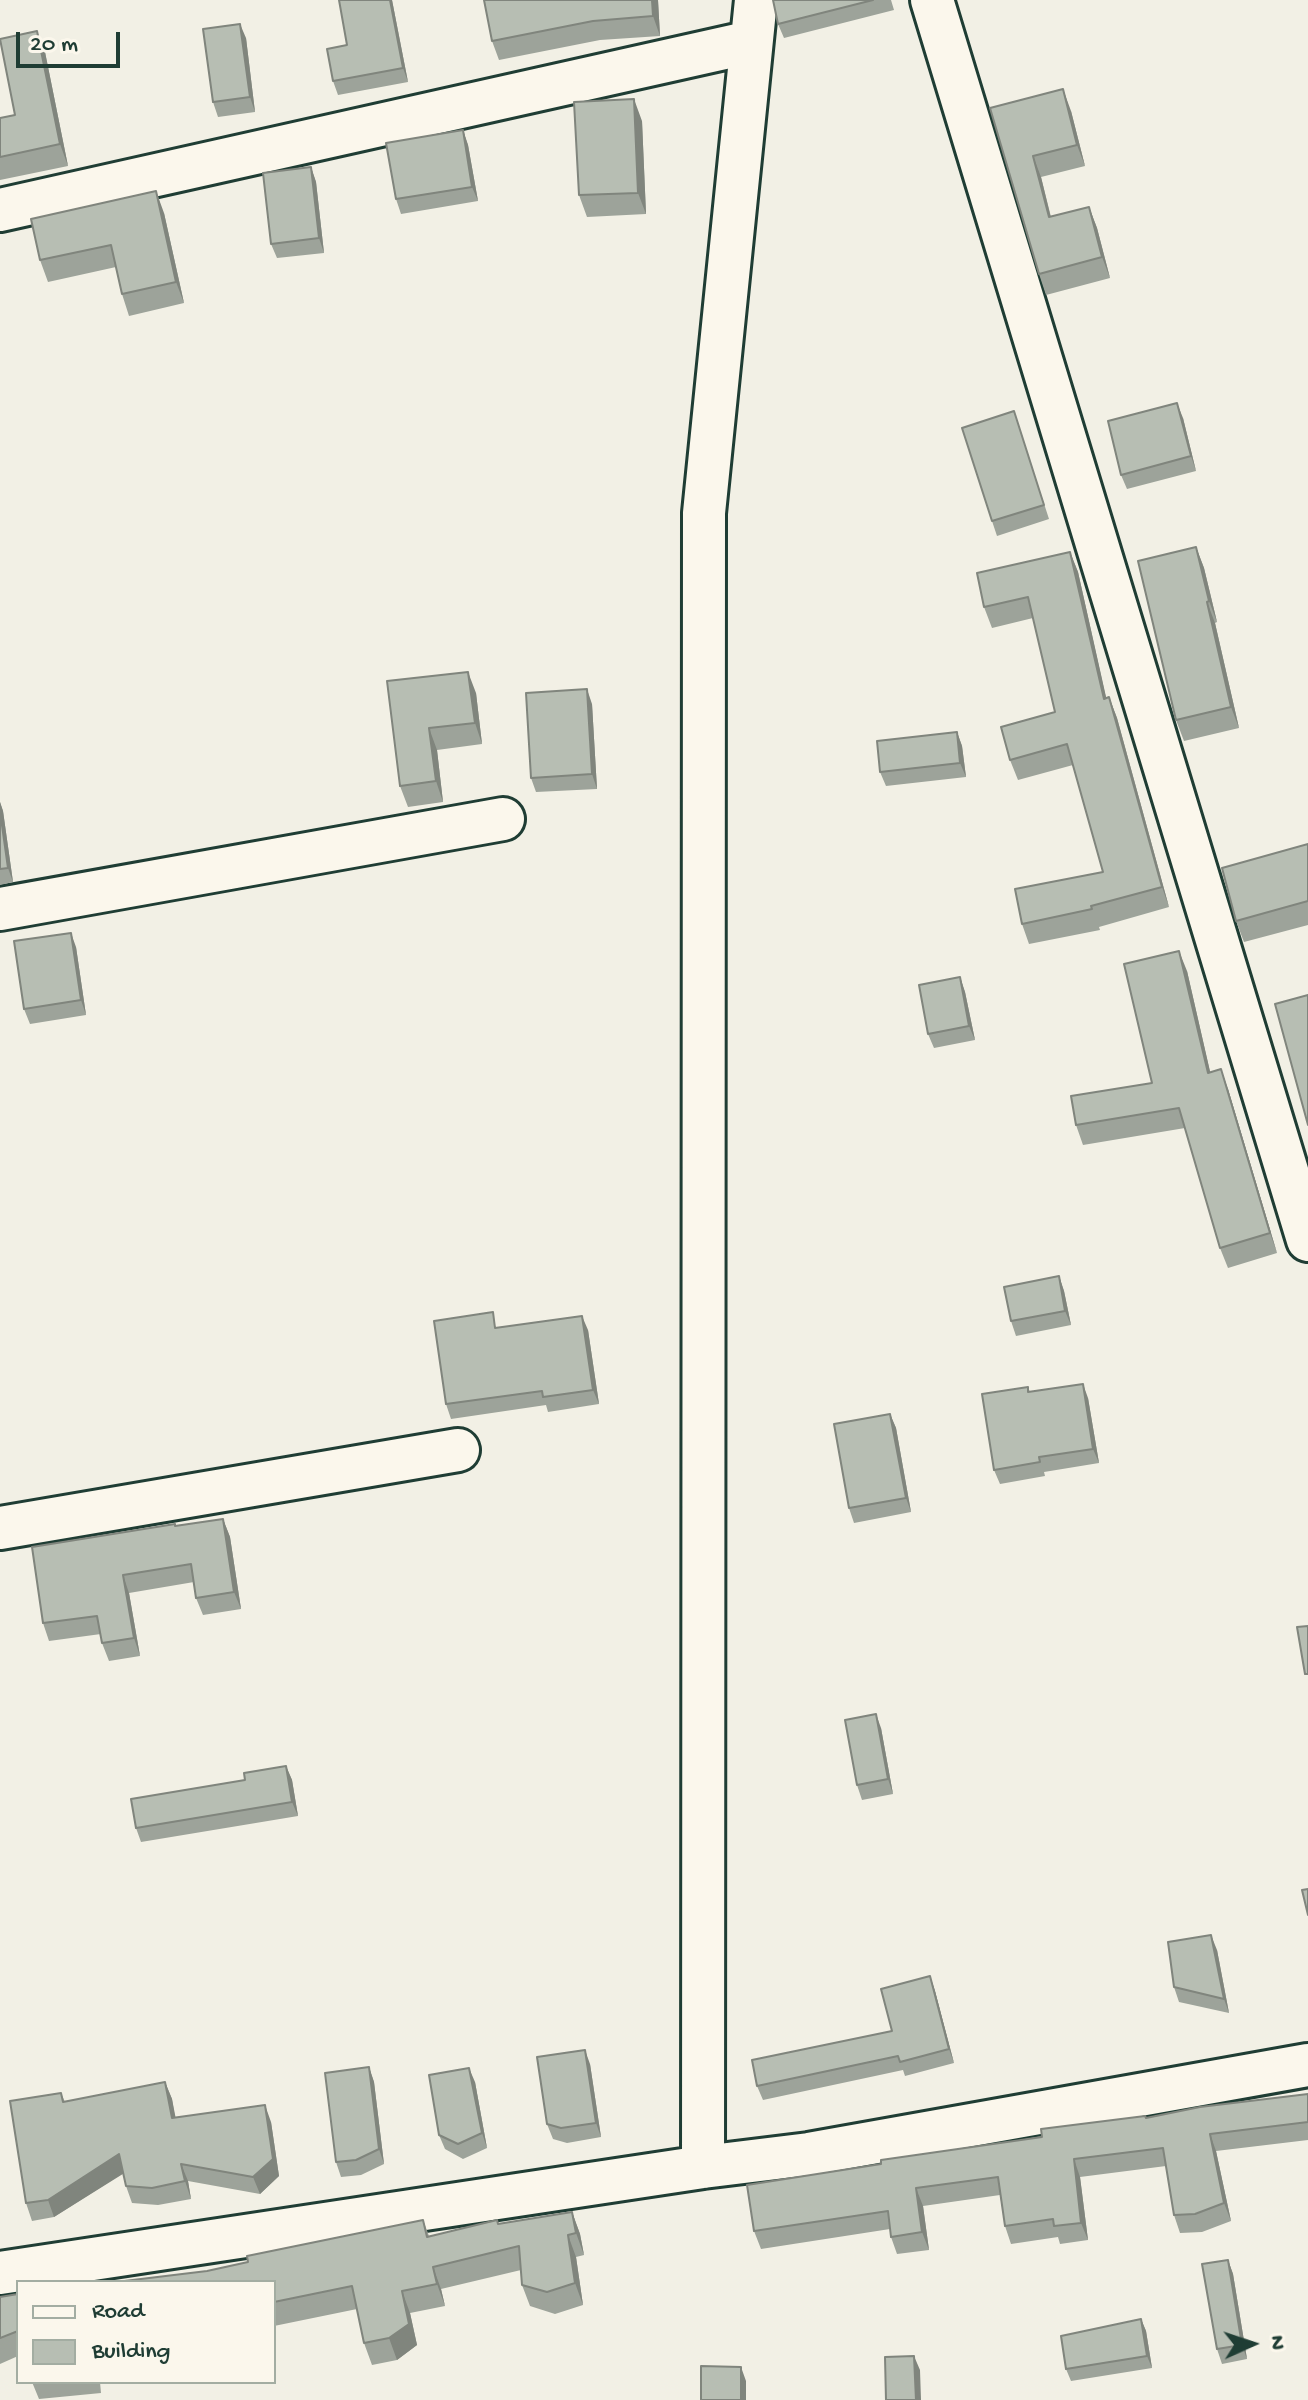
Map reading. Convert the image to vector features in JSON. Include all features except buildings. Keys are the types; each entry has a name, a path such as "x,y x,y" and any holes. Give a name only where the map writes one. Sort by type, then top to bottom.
{"street":[{"path":"703,2167 704,513 756,0"},
{"path":"932,0 1308,1240"},
{"path":"0,210 751,42"},
{"path":"0,909 503,819"},
{"path":"0,1528 458,1450"},
{"path":"0,2273 703,2167 809,2154 1308,2065"}]}
